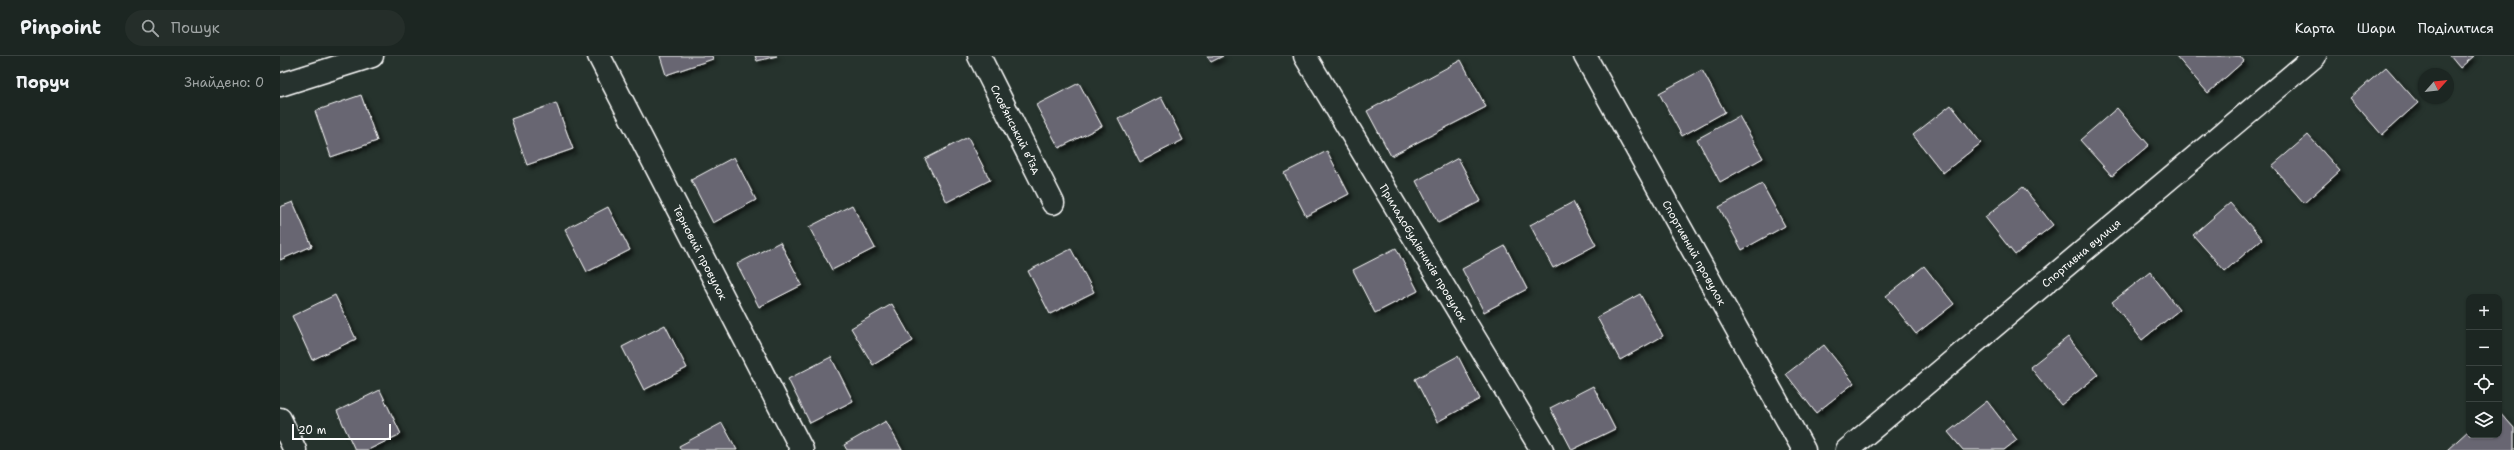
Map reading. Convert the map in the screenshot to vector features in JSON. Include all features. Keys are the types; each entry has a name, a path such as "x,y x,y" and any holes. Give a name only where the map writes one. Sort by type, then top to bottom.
{"street":[{"path":"280,85 372,56"},
{"name":"Терновий провулок","path":"599,56 802,450"},
{"name":"Слов’янський в’їзд","path":"979,56 1054,203"},
{"name":"Приладобудівників провулок","path":"1304,56 1542,450"},
{"name":"Спортивний провулок","path":"1585,56 1804,450"},
{"name":"Спортивна вулиця","path":"1847,450 2316,56"},
{"path":"280,419 295,450"}],"building":[{"path":"660,56 712,56 713,59 666,75"},
{"path":"755,56 777,56 757,61"},
{"path":"1207,56 1223,56 1211,62"},
{"path":"2176,56 2240,56 2244,61 2208,93"},
{"path":"2450,56 2474,56 2460,68"},
{"path":"1461,60 1486,107 1391,156 1367,111"},
{"path":"2386,67 2418,103 2382,135 2350,98"},
{"path":"1702,70 1725,112 1682,136 1659,93"},
{"path":"1079,83 1102,126 1059,148 1036,105"},
{"path":"361,95 377,141 331,157 315,111"},
{"path":"1161,97 1183,140 1140,162 1118,119"},
{"path":"556,103 573,149 527,165 511,119"},
{"path":"1951,105 1981,143 1943,173 1913,135"},
{"path":"2117,108 2149,145 2112,176 2080,140"},
{"path":"1739,116 1763,158 1720,182 1697,139"},
{"path":"2308,135 2340,171 2304,203 2272,166"},
{"path":"968,137 990,180 947,202 925,159"},
{"path":"1327,151 1349,194 1306,216 1284,173"},
{"path":"734,157 756,200 713,223 691,180"},
{"path":"1458,158 1481,201 1438,223 1416,181"},
{"path":"1762,184 1785,226 1742,250 1719,207"},
{"path":"2023,187 2053,225 2015,255 1985,217"},
{"path":"293,202 312,246 280,260 280,207"},
{"path":"1573,202 1596,245 1553,268 1530,225"},
{"path":"2230,203 2262,239 2225,271 2193,235"},
{"path":"852,205 875,248 832,270 809,227"},
{"path":"608,207 630,250 587,272 565,229"},
{"path":"780,242 802,285 759,307 737,264"},
{"path":"1505,246 1527,289 1484,312 1462,269"},
{"path":"1396,248 1418,291 1375,313 1353,270"},
{"path":"1071,249 1094,292 1050,314 1028,271"},
{"path":"1924,266 1954,304 1916,334 1886,296"},
{"path":"2150,272 2179,310 2142,340 2112,302"},
{"path":"1640,294 1663,336 1620,360 1597,317"},
{"path":"335,295 356,339 312,360 292,316"},
{"path":"892,304 913,341 873,365 851,328"},
{"path":"665,325 687,368 644,390 622,347"},
{"path":"2068,337 2098,375 2061,405 2030,367"},
{"path":"1824,345 1854,383 1816,413 1786,374"},
{"path":"1458,356 1480,399 1437,422 1415,379"},
{"path":"831,357 853,401 810,423 788,379"},
{"path":"1593,386 1615,429 1572,450 1550,408"},
{"path":"380,390 401,434 368,450 355,450 337,411"},
{"path":"1987,401 2017,440 2004,450 1963,450 1948,432"},
{"path":"2502,414 2514,428 2514,450 2447,450 2466,433 2466,438 2502,438"},
{"path":"886,421 902,450 847,450 844,445"},
{"path":"722,423 737,450 681,450 679,446"}]}
